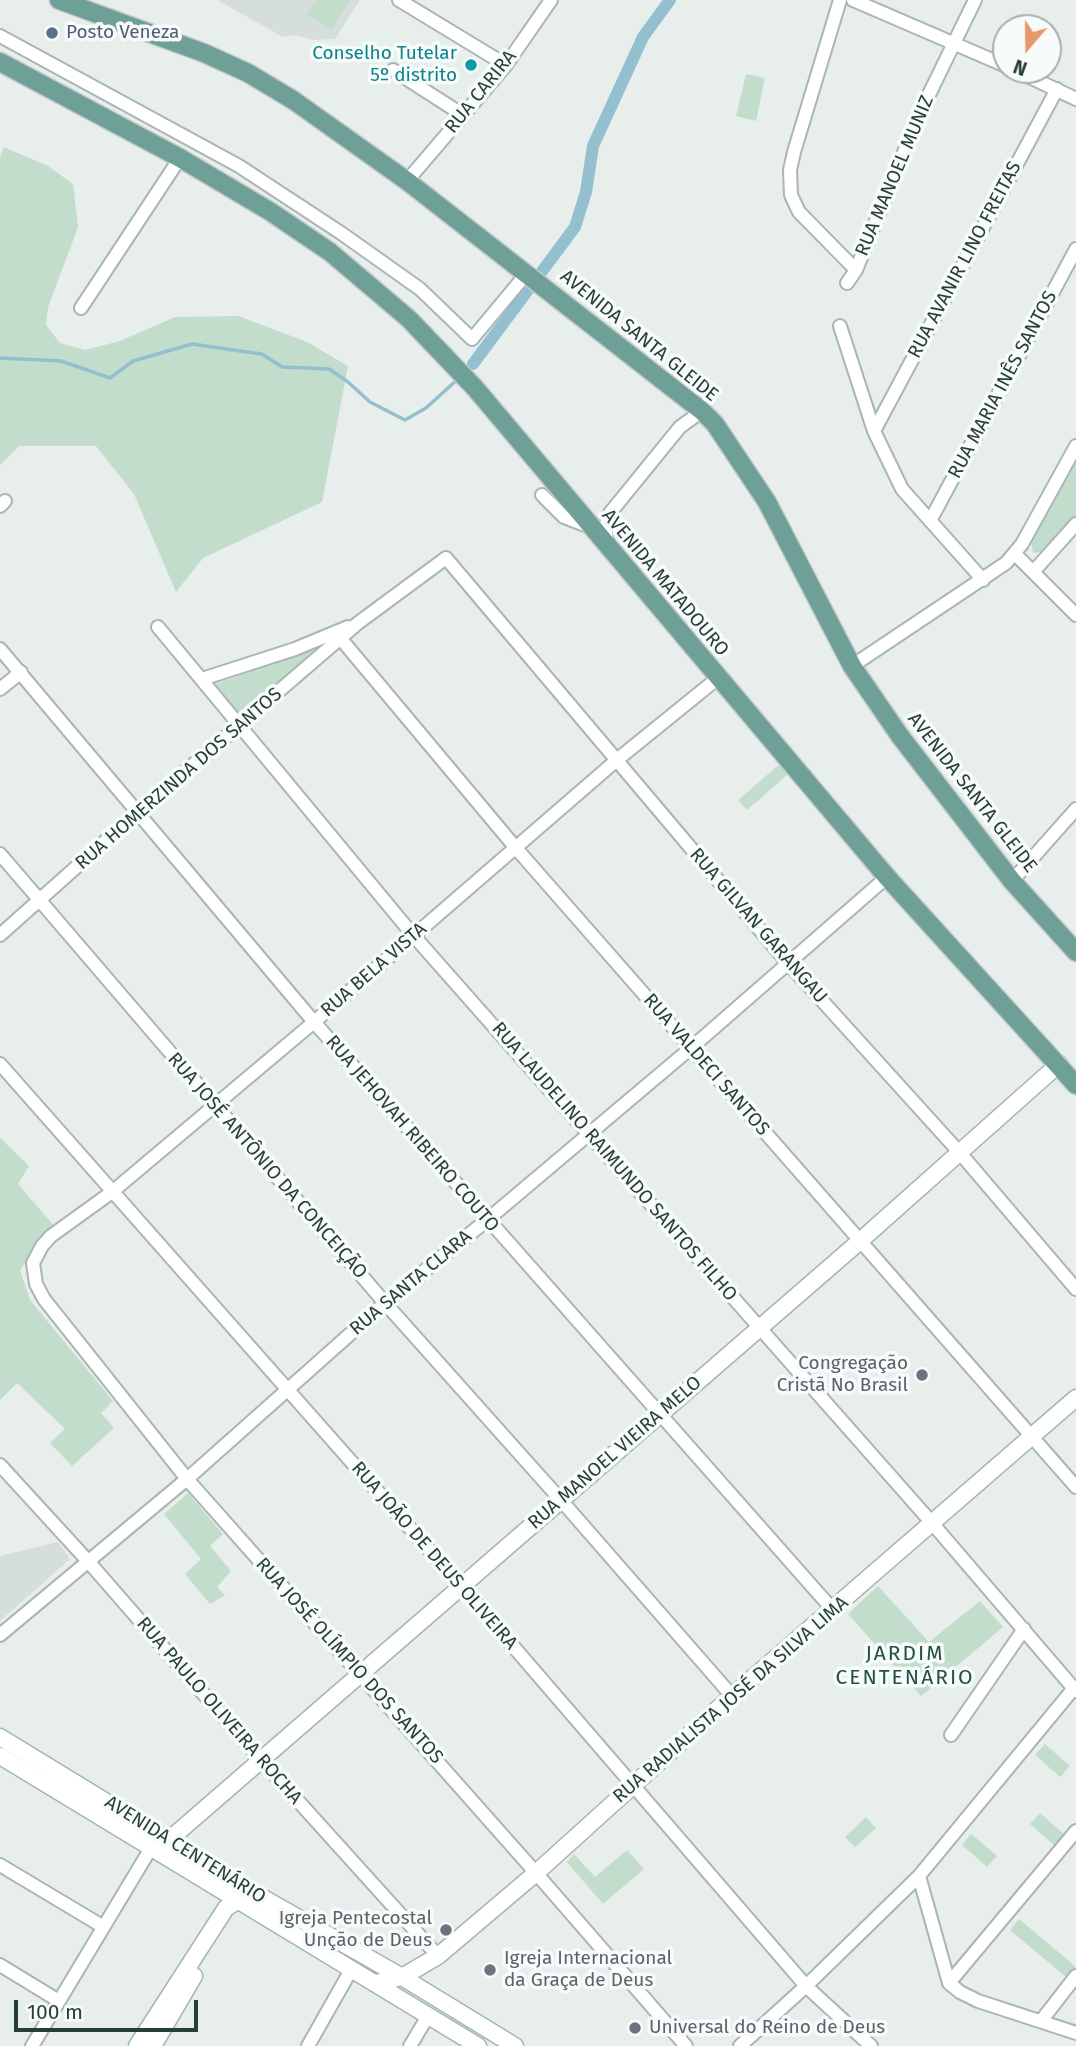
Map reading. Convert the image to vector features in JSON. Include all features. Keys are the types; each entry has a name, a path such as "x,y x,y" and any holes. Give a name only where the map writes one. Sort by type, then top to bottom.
{"main road":[{"name":"AVENIDA SANTA GLEIDE","path":"59,0 204,52 248,73 293,100 407,181 702,411 715,424 767,502 852,666 900,736 1012,881 1076,951"},
{"name":"AVENIDA MATADOURO","path":"0,62 180,158 271,212 330,252 384,295 448,357 887,877 1076,1085"}],"street":[{"path":"399,0 506,65"},
{"name":"RUA CARIRA","path":"407,181 506,65 551,0"},
{"path":"853,0 992,59"},
{"name":"RUA MANOEL MUNIZ","path":"839,1 794,152 790,170 790,195 799,212 856,270 920,113 975,0"},
{"path":"0,36 239,166 420,289 472,339 528,274"},
{"path":"393,70 463,115"},
{"path":"1046,84 1076,99"},
{"name":"RUA AVANIR LINO FREITAS","path":"874,431 1057,89"},
{"path":"81,308 180,158"},
{"name":"RUA MARIA INÊS SANTOS","path":"930,521 1076,249"},
{"path":"847,283 856,270"},
{"path":"840,326 874,431 902,489 983,580"},
{"path":"608,545 605,527 610,513 680,427 702,411"},
{"path":"852,666 983,580 1015,554 1076,446"},
{"path":"542,495 564,517 591,527"},
{"path":"1033,572 1076,524"},
{"path":"1015,554 1076,615"},
{"name":"RUA HOMERZINDA DOS SANTOS","path":"0,936 358,623 446,558"},
{"name":"RUA GILVAN GARANGAU","path":"446,558 787,962 960,1153 1076,1289"},
{"name":"RUA HOMERZINDA DOS SANTOS","path":"202,679 295,649 358,623"},
{"name":"RUA LAUDELINO RAIMUNDO SANTOS FILHO","path":"158,628 413,935 590,1132 1075,1690"},
{"name":"RUA VALDECI SANTOS","path":"341,639 515,847 1076,1487"},
{"name":"RUA JEHOVAH RIBEIRO COUTO","path":"0,649 314,1022 833,1609"},
{"path":"0,689 21,672"},
{"name":"RUA BELA VISTA","path":"33,1263 51,1236 112,1192 314,1022 618,759 718,678"},
{"path":"1012,881 1076,809"},
{"name":"RUA JOSÉ ANTÔNIO DA CONCEIÇÃO","path":"0,854 384,1303 732,1696"},
{"name":"RUA SANTA CLARA","path":"0,1635 187,1479 384,1303 691,1048 887,877"},
{"name":"RUA JOÃO DE DEUS OLIVEIRA","path":"0,1064 462,1587 806,1986 871,2046"},
{"name":"RUA MANOEL VIEIRA MELO","path":"170,1839 560,1499 761,1328 1059,1065"},
{"name":"RUA JOSÉ OLÍMPIO DOS SANTOS","path":"33,1263 36,1284 44,1299 187,1479 536,1872 686,2046"},
{"name":"RUA RADIALISTA JOSÉ DA SILVA LIMA","path":"376,1983 402,1977 438,1956 732,1696 1076,1398"},
{"name":"RUA PAULO OLIVEIRA ROCHA","path":"0,1465 438,1956"},
{"path":"951,1735 1024,1629"},
{"path":"740,2046 919,1876 1075,1690"},
{"name":"AVENIDA CENTENÁRIO","path":"0,1737 170,1839 351,1970 478,2046"},
{"name":"AVENIDA CENTENÁRIO","path":"0,1756 151,1848 402,1977 515,2046"},
{"path":"949,1983 1076,1831"},
{"path":"32,2046 151,1848"},
{"path":"0,1865 102,1926"},
{"path":"919,1876 949,1983 978,2001 1076,2034"},
{"path":"137,2046 226,1908 251,1899"},
{"path":"153,2046 220,1933 251,1899"},
{"path":"0,1965 59,2001"},
{"path":"308,2046 351,1970"},
{"path":"1041,2021 1076,1976"},
{"path":"410,2046 428,2016"}],"shaded area":[{"path":"217,0 360,0 335,39 314,40 294,35 283,37"},
{"path":"58,1542 70,1559 0,1621 0,1556"}],"green space":[{"path":"317,0 350,0 332,30 307,15"},
{"path":"746,74 765,78 756,121 736,116"},
{"path":"4,147 48,166 73,184 78,227 48,307 46,325 60,343 85,350 120,341 175,317 238,316 307,342 348,366 322,502 203,558 176,592 134,494 96,446 19,446 0,465 0,157"},
{"path":"1076,460 1076,518 1046,552 1033,553 1031,541"},
{"path":"316,648 242,717 215,684"},
{"path":"780,764 788,774 747,810 738,800"},
{"path":"0,1138 29,1166 18,1184 54,1226 20,1270 30,1300 113,1401 101,1413 114,1428 72,1466 50,1443 65,1429 17,1383 0,1400"},
{"path":"188,1493 223,1534 210,1546 231,1571 217,1587 225,1595 210,1604 185,1574 201,1559 164,1514"},
{"path":"878,1586 929,1642 980,1601 1003,1627 921,1696 848,1614"},
{"path":"1045,1744 1070,1766 1060,1777 1035,1755"},
{"path":"1040,1813 1065,1835 1055,1846 1030,1824"},
{"path":"866,1817 876,1828 855,1847 845,1837"},
{"path":"971,1834 997,1856 987,1867 962,1845"},
{"path":"627,1850 644,1869 603,1904 567,1862 574,1854 595,1877"},
{"path":"1019,1919 1076,1967 1067,1978 1010,1930"}],"waterway":[{"path":"473,364 575,227 586,192 593,146 643,37 670,0"},
{"path":"0,358 61,361 110,378 133,361 192,344 262,354 282,367 329,369 370,402 405,420 426,408 459,378"}],"place":[{"name":"Posto Veneza","path":"52,33"},
{"name":"Conselho Tutelar 5º distrito","path":"471,65"},
{"name":"Congregação Cristã No Brasil","path":"922,1375"},
{"name":"Igreja Pentecostal Unção de Deus","path":"446,1930"},
{"name":"Igreja Internacional da Graça de Deus","path":"490,1970"},
{"name":"Universal do Reino de Deus","path":"635,2028"}],"district":[{"name":"JARDIM CENTENÁRIO","path":"905,1666"}]}
